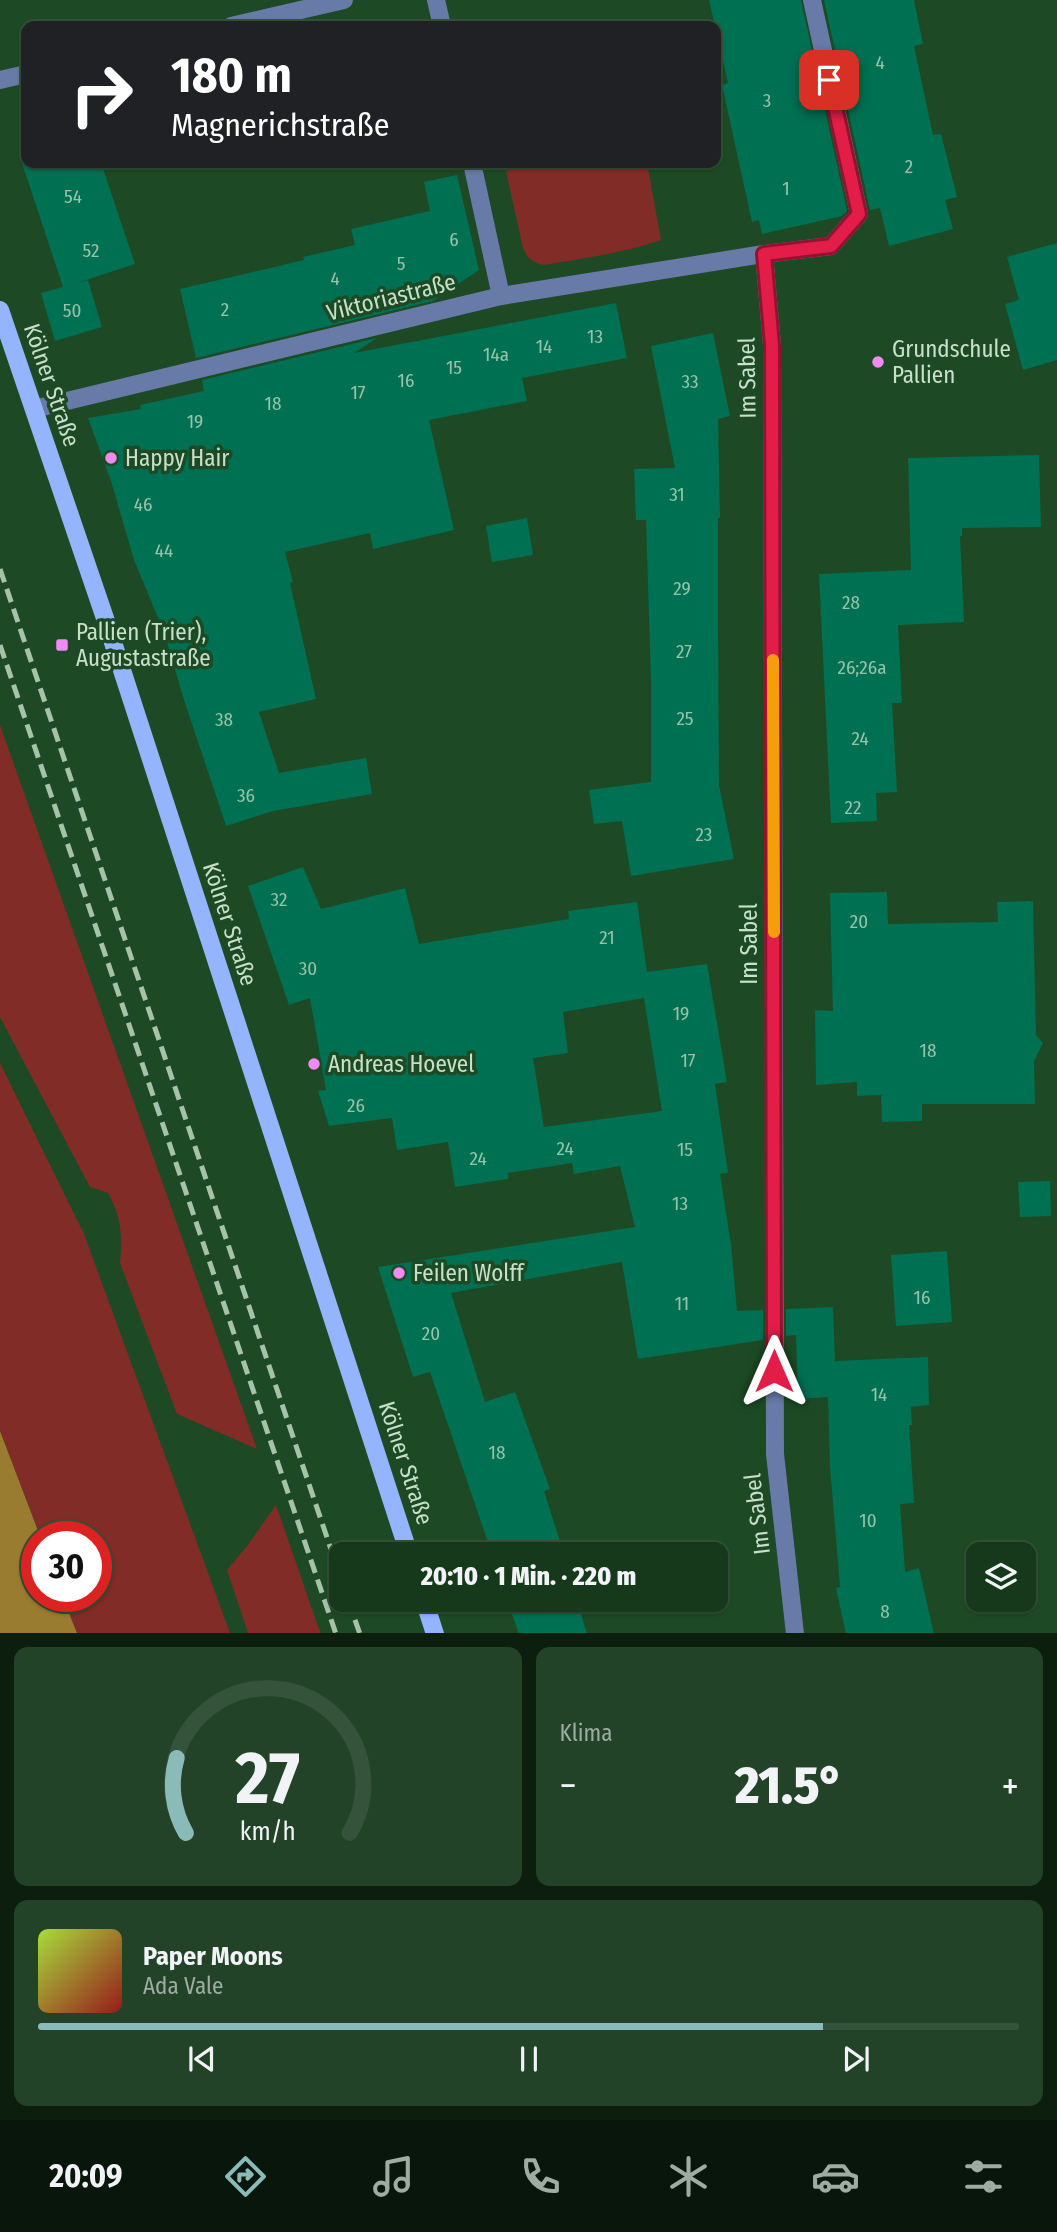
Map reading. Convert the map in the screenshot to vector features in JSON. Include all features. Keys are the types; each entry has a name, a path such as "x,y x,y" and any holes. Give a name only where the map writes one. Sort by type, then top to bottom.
{"main road":[{"name":"Kölner Straße","path":"0,310 125,679 405,1542"},
{"path":"428,1612 435,1633"}],"street":[{"path":"253,21 344,0"},
{"path":"436,0 441,21"},
{"name":"Viktoriastraße","path":"34,409 502,296 764,254 831,246 859,214 811,0"},
{"path":"0,80 21,75"},
{"path":"473,168 502,296"},
{"name":"Im Sabel","path":"764,254 772,345 775,1454 795,1633"}],"shaded area":[{"path":"518,168 648,168 661,240 618,252 544,265 534,261 523,248 506,171"},
{"path":"0,725 257,1449 177,1414 120,1263 120,1227 116,1210 108,1193 90,1187 0,1017"},
{"path":"0,1063 84,1234 230,1633 77,1633 68,1612 112,1612 112,1521 34,1521 0,1431"},
{"path":"0,1431 34,1521 21,1521 21,1612 68,1612 77,1633 0,1633"},
{"path":"276,1505 321,1633 248,1633 227,1570"}],"building":[{"path":"709,0 801,0 847,211 842,216 762,234 759,220 752,222 722,85 728,83 721,52 721,21 714,21"},
{"path":"824,0 914,0 923,44 914,46 933,135 941,134 957,197 945,200 953,229 889,246 880,208 870,210"},
{"path":"24,168 103,168 135,264 74,284 88,280 102,327 55,341 41,293 63,287"},
{"path":"457,175 479,270 433,301 196,358 180,289 304,260 303,257 355,245 351,229 430,211 424,182"},
{"path":"1057,243 1057,360 1023,370 1005,304 1019,300 1007,257"},
{"path":"616,303 627,358 522,378 527,401 429,420 454,530 373,549 370,533 285,552 316,699 259,712 279,773 366,758 372,794 273,811 226,826 164,632 134,560 111,481 88,418 141,409 140,405 204,391 202,380 377,338 354,353"},
{"path":"713,333 730,416 718,419 719,785 734,859 631,876 622,821 594,824 589,790 651,782 646,520 636,520 634,469 675,468 651,346"},
{"path":"1039,455 1041,527 962,528 960,536 964,622 898,625 902,703 892,703 897,792 876,793 877,821 831,823 819,574 911,570 908,458"},
{"path":"527,518 533,555 492,562 486,526"},
{"path":"303,867 321,909 405,888 419,944 569,919 568,911 637,902 647,972 707,964 727,1082 715,1084 728,1173 720,1174 731,1244 737,1311 763,1310 763,1340 638,1359 622,1262 451,1293 485,1402 515,1392 550,1489 544,1491 560,1542 488,1542 430,1372 413,1377 378,1267 635,1227 620,1166 574,1174 572,1163 508,1173 508,1179 455,1187 448,1142 397,1150 392,1118 329,1126 318,1091 326,1090 310,998 289,1005 248,886","holes":["644,998 662,1111 544,1127 533,1058 568,1053 563,1012"]},
{"path":"887,892 888,924 998,922 997,902 1033,901 1036,1035 1043,1043 1034,1061 1035,1104 922,1104 922,1121 882,1122 881,1095 857,1096 857,1082 816,1085 815,1010 833,1011 830,893"},
{"path":"1050,1181 1051,1216 1020,1217 1018,1182"},
{"path":"947,1251 952,1322 896,1326 891,1255"},
{"path":"833,1307 835,1361 928,1357 929,1405 911,1407 912,1425 909,1425 914,1503 900,1504 905,1572 919,1568 934,1633 846,1633 836,1588 840,1587 830,1466 828,1397 798,1399 796,1335 786,1336 786,1309"},
{"path":"511,1612 581,1612 587,1633 519,1633"}],"railway":[{"path":"0,569 329,1543"},
{"path":"0,645 336,1633"},
{"path":"352,1612 360,1633"}],"slow traffic":[{"path":"773,660 774,932"}],"place":[{"name":"Grundschule Pallien","path":"878,362"},
{"name":"Happy Hair","path":"111,458"},
{"name":"Pallien (Trier), Augustastraße","path":"62,645"},
{"name":"Andreas Hoevel","path":"314,1064"},
{"name":"Feilen Wolff","path":"399,1273"}],"route":[{"path":"774,1371 772,345 764,254 831,246 859,214 829,80"}]}
